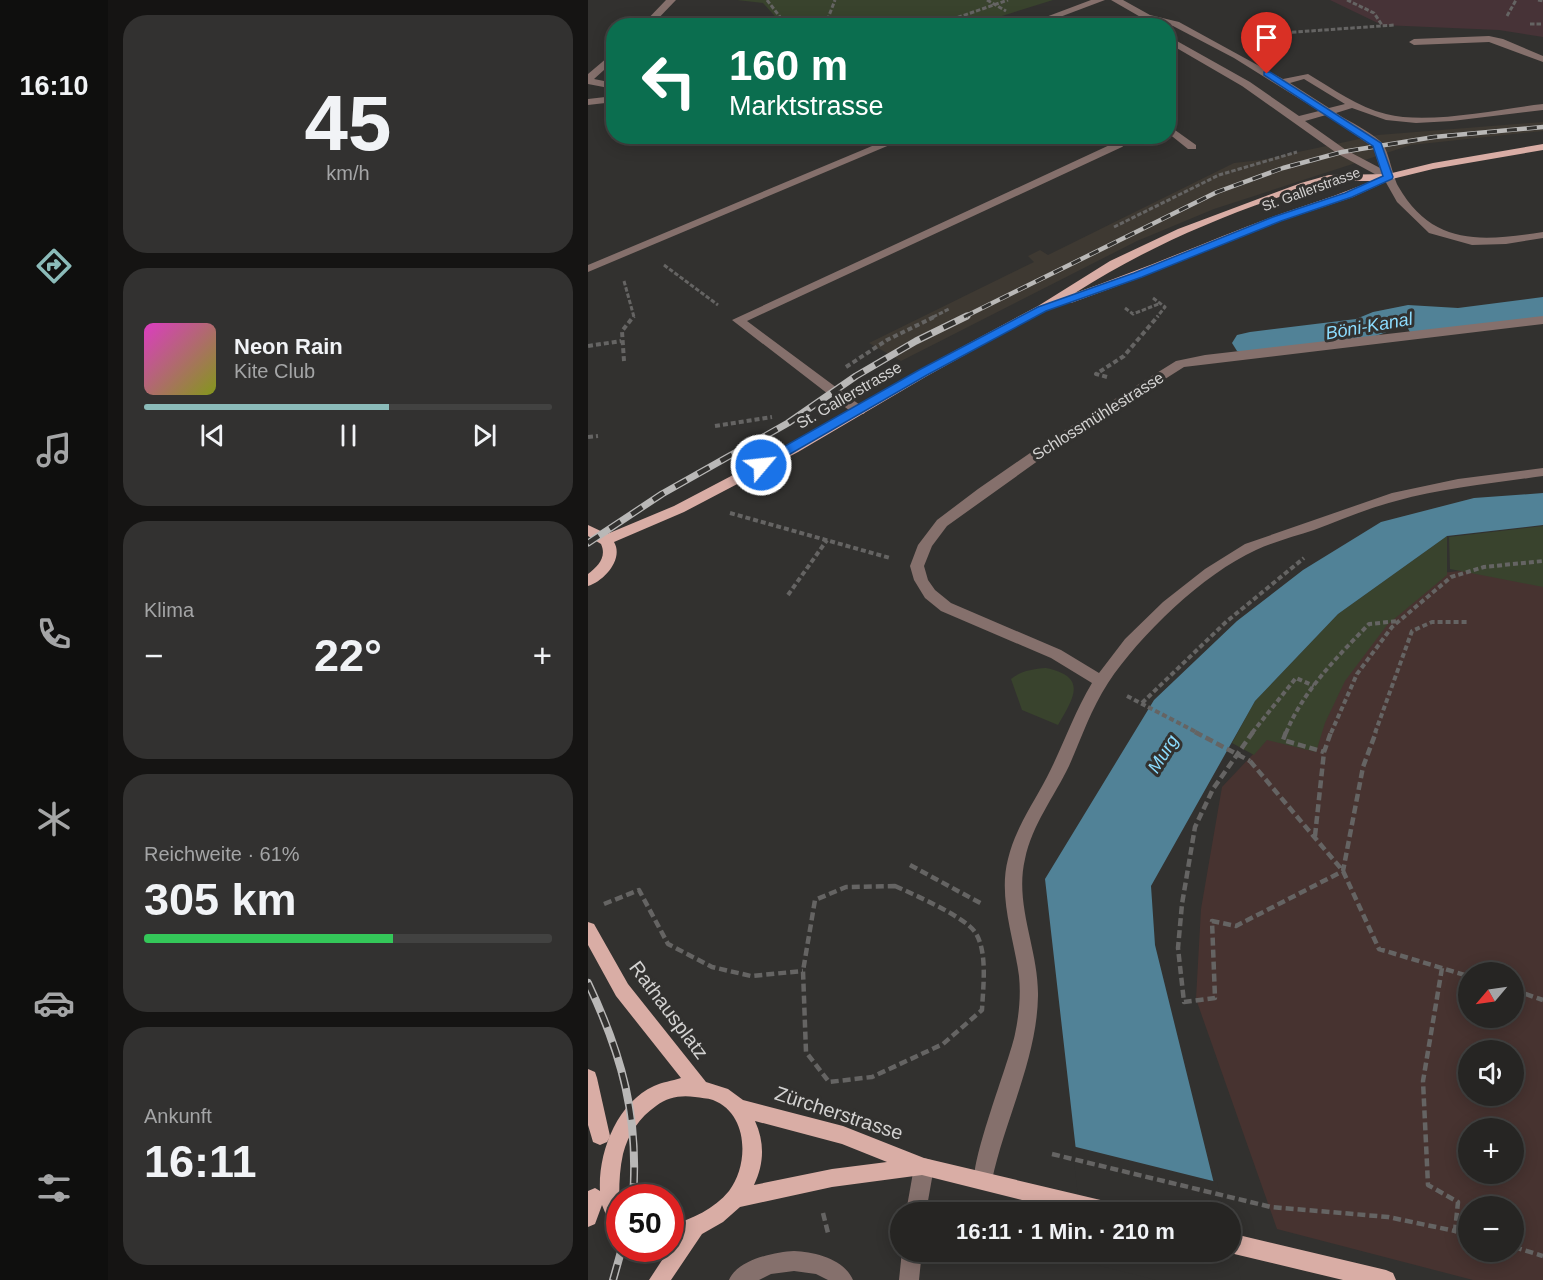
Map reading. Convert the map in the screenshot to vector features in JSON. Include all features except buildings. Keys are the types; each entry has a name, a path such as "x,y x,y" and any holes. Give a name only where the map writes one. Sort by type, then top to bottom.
{"main road":[{"name":"St. Gallerstrasse","path":"1042,309 1138,275 1277,219 1349,195 1388,177 1433,166 1543,147"},
{"name":"St. Gallerstrasse","path":"607,540 679,509 859,411 923,373 1042,309 1114,262 1143,248 1245,206 1329,178 1388,177"},
{"path":"588,530 607,540 611,549 610,558 598,574 588,581"},
{"name":"Rathausplatz","path":"588,929 622,990 699,1086"},
{"path":"588,1078 600,1136"},
{"path":"606,1216 591,1207 591,1166 600,1136 612,1118 631,1102 646,1095 676,1086 699,1086 720,1094 739,1108 751,1129 753,1154 747,1177 734,1199 716,1217 684,1231"},
{"name":"Zürcherstrasse","path":"739,1108 843,1135 924,1167 1070,1202"},
{"name":"Zürcherstrasse","path":"734,1199 832,1178 924,1167"},
{"path":"659,1280 694,1228"},
{"path":"1241,1246 1386,1280"}],"street":[{"path":"653,18 672,0"},
{"path":"1049,18 1100,0"},
{"path":"1116,0 1145,18"},
{"path":"1176,24 1282,82 1378,145 1388,177 1401,200 1433,231 1460,241 1483,242 1543,235"},
{"path":"1414,42 1489,39 1500,41 1543,60"},
{"path":"1176,43 1208,60 1254,90 1342,152 1388,177"},
{"path":"588,80 606,63"},
{"path":"1254,90 1305,75 1353,105 1396,119 1443,118 1543,107"},
{"path":"588,80 606,84"},
{"path":"588,102 606,100"},
{"path":"1297,120 1353,105"},
{"path":"1176,134 1192,147"},
{"path":"588,269 887,144"},
{"path":"859,411 738,320 1119,144"},
{"name":"Schlossmühlestrasse","path":"917,566 925,545 942,523 1051,445 1180,364 1206,359 1543,320"},
{"path":"982,1180 991,1140 1004,1109 1017,1064 1029,1012 1028,976 1014,894 1014,872 1019,852 1101,681 1149,625 1188,590 1230,558 1250,547 1392,497 1458,483 1543,472"},
{"path":"917,566 921,580 930,594 946,607 1056,654 1101,681"},
{"path":"918,1202 924,1167"},
{"path":"739,1280 767,1264 793,1260 816,1263 840,1275 843,1280"},
{"path":"909,1280 911,1262"}],"path":[{"path":"767,0 781,18"},
{"path":"828,18 834,0"},
{"path":"987,0 997,5"},
{"path":"957,18 1008,0"},
{"path":"1349,0 1374,13 1382,25"},
{"path":"1208,41 1281,32 1382,25 1406,26"},
{"path":"1114,227 1219,175 1306,150"},
{"path":"641,247 738,320"},
{"path":"622,274 634,317 622,331 624,361"},
{"path":"1115,376 1107,377 1096,374 1099,369 1125,355 1166,307 1145,292"},
{"path":"1134,303 1124,307 1133,314 1161,303"},
{"path":"821,384 887,340 949,309"},
{"path":"588,346 621,341"},
{"path":"715,426 772,417"},
{"path":"588,438 598,436"},
{"path":"723,510 917,566"},
{"path":"788,595 827,540"},
{"path":"1142,703 1226,622 1311,553"},
{"path":"1315,836 1324,752 1357,674 1392,627 1451,577 1484,567 1543,561"},
{"path":"1324,752 1283,740 1295,711 1334,660 1369,624 1400,620"},
{"path":"1343,871 1363,767 1412,631 1432,622 1467,622"},
{"path":"1314,686 1296,678 1213,789 1195,827 1182,904 1178,948 1184,1002 1215,998 1212,921 1236,926 1343,871"},
{"path":"1148,706 1250,761 1343,871 1379,949 1458,973"},
{"path":"910,865 972,898 1020,929"},
{"path":"895,886 940,907 975,932 985,966 982,1010 943,1044 872,1077 829,1082 806,1052 803,971 815,900 846,887 895,886"},
{"path":"604,904 639,890 668,944 712,967 752,976 803,971"},
{"path":"1442,968 1423,1081 1428,1185 1458,1202 1455,1231"},
{"path":"1524,993 1543,1000"},
{"path":"1053,1154 1271,1207 1388,1217 1458,1232"},
{"path":"1524,1250 1543,1256"}],"shaded area":[{"path":"1330,0 1543,0 1543,37 1499,30 1382,25"},
{"path":"1543,122 1543,131 1411,145 1214,209 1137,241 901,361 869,343 1034,262 1028,256 1040,250 1048,255 1234,163 1261,160 1378,135"},
{"path":"1543,562 1543,1280 1473,1280 1277,1229 1196,999 1201,909 1222,787 1290,715 1441,573"}],"green space":[{"path":"737,0 1053,0 995,18 777,18 763,3"},
{"path":"1543,526 1543,587 1450,569 1449,537"},
{"path":"1447,536 1447,575 1387,625 1345,681 1325,723 1316,752 1267,740 1254,755 1232,743 1255,701 1338,614"},
{"path":"1046,668 1068,677 1074,689 1069,706 1058,725 1022,710 1011,679 1027,671"}],"water":[{"name":"Murg","path":"1543,493 1543,525 1447,536 1338,614 1255,701 1151,886 1155,945 1219,1202 1082,1202 1045,879 1154,700 1237,621 1303,570 1381,522 1474,498"}],"pier":[{"path":"1072,1146 1217,1182 1222,1202 1079,1202"},
{"path":"1085,1262 1237,1262 1241,1280 1156,1280"}],"waterway":[{"path":"1423,324 1543,308"},
{"name":"Böni-Kanal","path":"1250,343 1365,329 1375,323 1396,317 1419,315 1453,318"}],"railway":[{"path":"964,317 1217,192 1283,168 1342,152 1434,137 1543,127"},
{"path":"588,543 662,494 788,423 856,376 916,341 967,316"},
{"path":"588,983 610,1036 626,1087 633,1140 633,1184"},
{"path":"613,1280 618,1262"}],"route":[{"path":"761,465 923,373 1042,309 1138,275 1277,219 1349,195 1388,177 1378,145 1267,74"}]}
